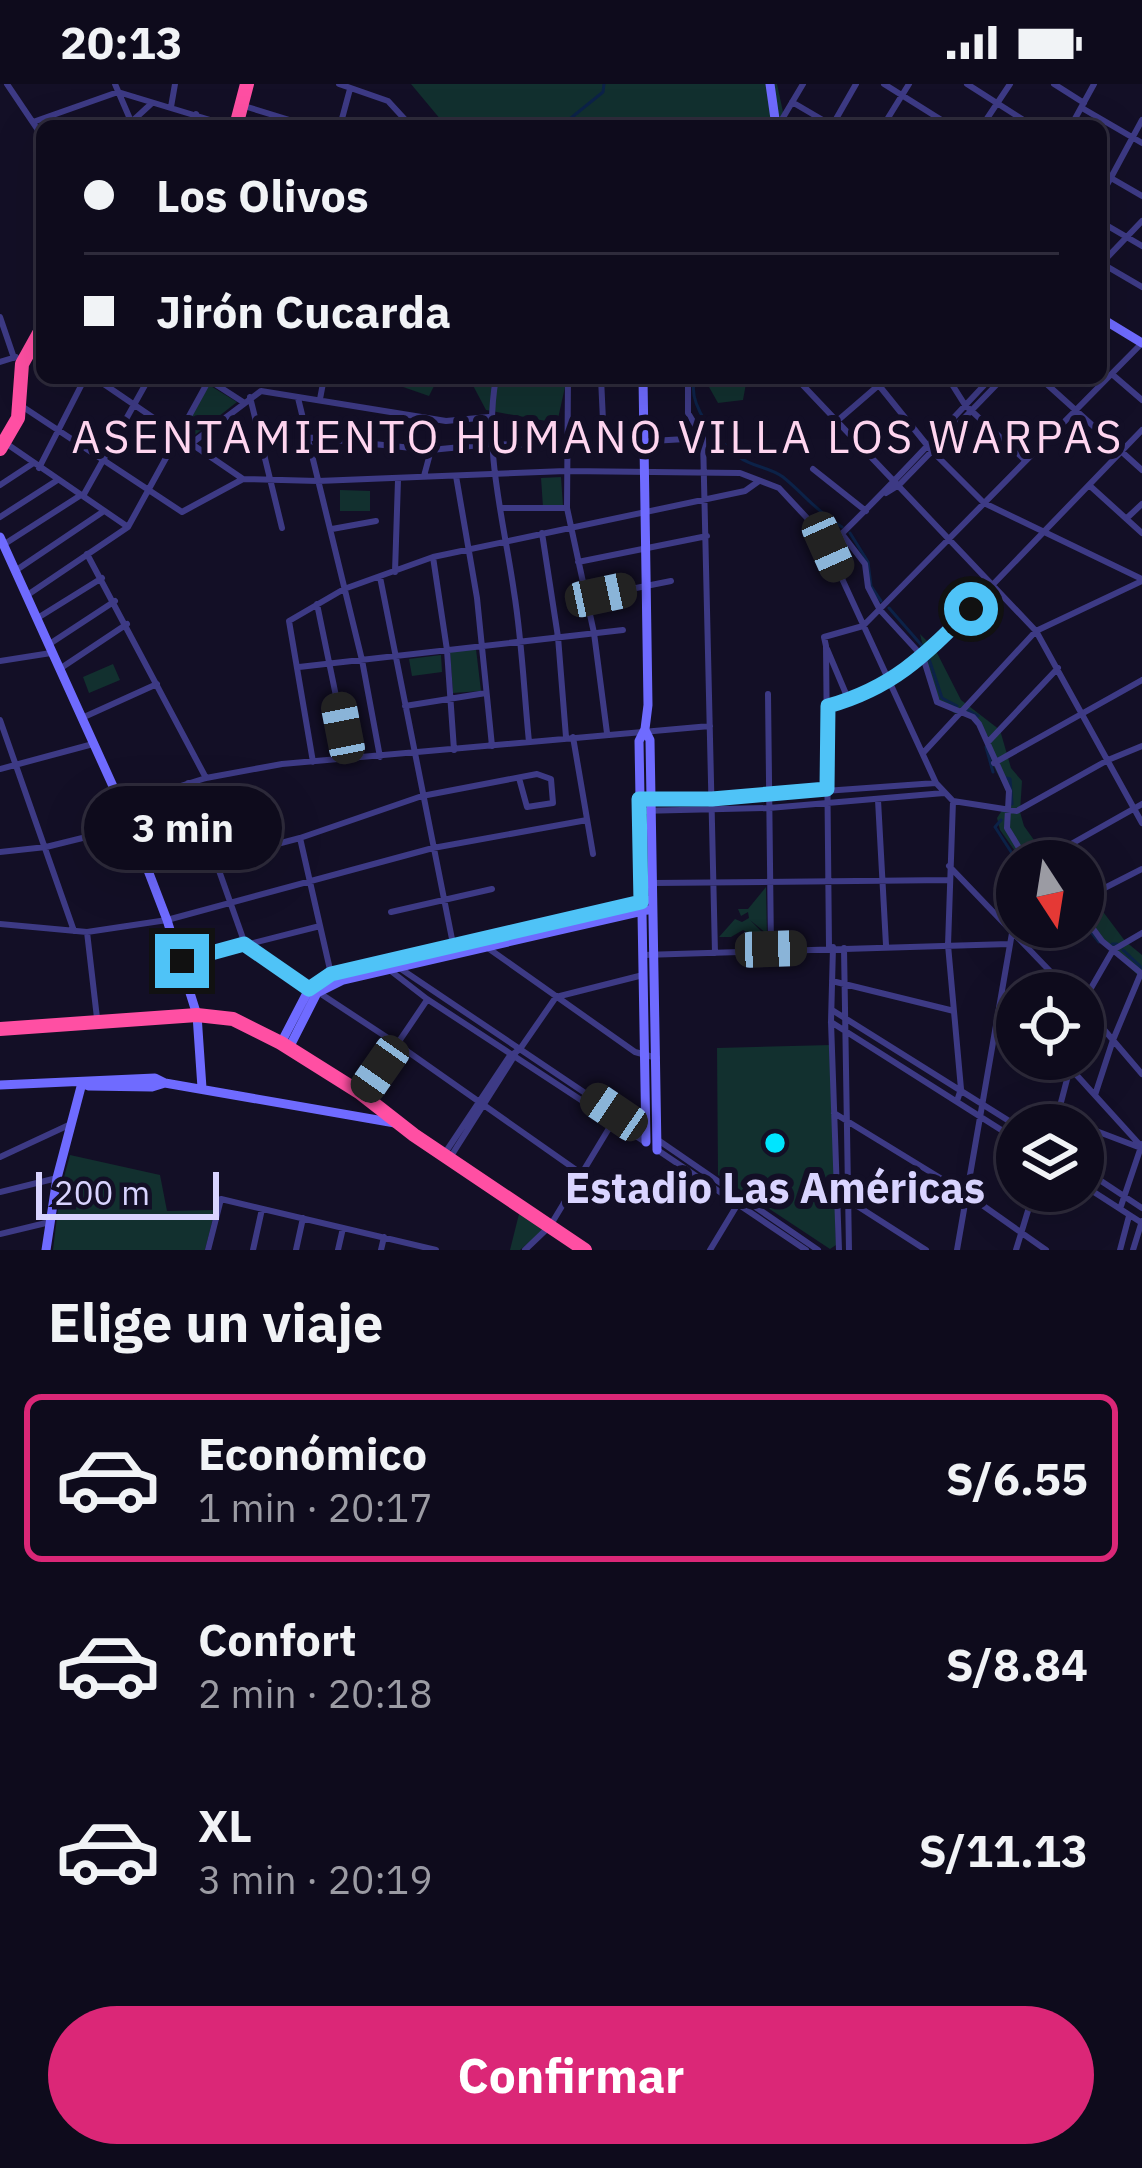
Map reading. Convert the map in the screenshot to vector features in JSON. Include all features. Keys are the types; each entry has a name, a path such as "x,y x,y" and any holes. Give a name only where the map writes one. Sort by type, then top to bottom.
{"highway":[{"path":"235,120 247,84"},
{"path":"3,446 14,430 19,404 20,356 36,341"},
{"path":"0,1029 197,1015 233,1019 363,1094 400,1124 598,1250"},
{"path":"400,1124 450,1152 585,1250"}],"street":[{"path":"7,84 36,127"},
{"path":"171,107 175,84"},
{"path":"339,84 388,101 405,120"},
{"path":"770,84 776,120"},
{"path":"781,120 803,84"},
{"path":"835,120 856,84"},
{"path":"884,84 941,120"},
{"path":"887,120 909,84"},
{"path":"967,84 1023,120"},
{"path":"986,120 1010,84"},
{"path":"1054,84 1106,120"},
{"path":"1074,120 1094,84"},
{"path":"117,88 128,120"},
{"path":"38,120 117,88 129,89 152,104 213,120"},
{"path":"342,120 351,88"},
{"path":"792,102 822,120"},
{"path":"135,120 152,104"},
{"path":"241,105 288,120"},
{"path":"193,120 196,115"},
{"path":"1107,185 1142,120"},
{"path":"1107,121 1142,143"},
{"path":"1111,178 1142,196"},
{"path":"1107,257 1142,221"},
{"path":"1107,226 1142,246"},
{"path":"1107,267 1142,287"},
{"path":"0,317 20,356 0,362"},
{"path":"1107,322 1142,343 1107,379"},
{"path":"1112,374 1142,400"},
{"path":"0,485 36,466 83,384"},
{"path":"104,384 242,479 398,479 566,470 740,473 779,488 828,547 936,783 953,801 1017,811 1142,746"},
{"path":"146,384 82,495 3,548 131,826 167,920 197,1015 202,1088"},
{"path":"26,596 128,527 205,384"},
{"path":"218,384 246,399 282,528"},
{"path":"257,384 261,391"},
{"path":"320,399 323,384"},
{"path":"495,384 489,417 491,444 520,642 529,742"},
{"path":"568,384 567,508 594,633 607,733"},
{"path":"601,384 604,442"},
{"path":"643,384 645,729 650,740 646,905 657,1058 652,1142"},
{"path":"688,384 688,413 704,438 716,953"},
{"path":"801,384 1036,631 1138,806 1142,823"},
{"path":"836,422 873,384"},
{"path":"877,384 928,447 984,503 1142,580"},
{"path":"951,384 968,408 1024,459"},
{"path":"968,408 987,384"},
{"path":"828,547 996,384"},
{"path":"1047,384 1142,470"},
{"path":"849,700 824,638 863,626 1101,384"},
{"path":"192,443 261,391 446,421 489,417"},
{"path":"298,398 362,660 380,757"},
{"path":"19,404 182,512 242,479"},
{"path":"828,706 889,683 923,657 1142,430"},
{"path":"307,437 431,450 704,438"},
{"path":"3,446 128,527"},
{"path":"424,477 431,450"},
{"path":"813,469 867,512"},
{"path":"456,476 492,746"},
{"path":"395,572 398,479"},
{"path":"0,517 56,481"},
{"path":"313,762 289,621 344,589 433,556 745,491 759,482"},
{"path":"1089,485 1142,533"},
{"path":"1126,518 1142,504"},
{"path":"501,508 567,508"},
{"path":"15,571 104,511"},
{"path":"331,529 376,521"},
{"path":"542,532 570,737 593,854"},
{"path":"842,534 865,564 868,587 880,610 923,657 938,702 973,717 988,742 1009,791 1005,810 1012,840"},
{"path":"578,562 706,536"},
{"path":"87,554 206,778"},
{"path":"433,556 454,750"},
{"path":"380,577 453,944"},
{"path":"36,619 103,578"},
{"path":"601,595 671,580"},
{"path":"924,752 1036,631 1142,580"},
{"path":"0,661 49,649 115,601"},
{"path":"317,604 349,759"},
{"path":"58,670 128,624"},
{"path":"297,668 623,630"},
{"path":"826,646 839,1250"},
{"path":"988,742 1058,668"},
{"path":"994,763 1142,680"},
{"path":"80,719 158,684"},
{"path":"405,706 486,693"},
{"path":"768,694 771,949"},
{"path":"0,719 74,931"},
{"path":"120,805 206,778 313,762 710,726"},
{"path":"0,769 93,744"},
{"path":"216,860 300,838 422,796 537,774 551,779 554,803 526,808 519,778"},
{"path":"188,783 244,944 579,1172"},
{"path":"645,805 936,783"},
{"path":"645,805 712,811 944,793"},
{"path":"878,800 886,945"},
{"path":"953,801 948,945 962,1089 957,1101"},
{"path":"645,805 652,883 646,905"},
{"path":"1078,840 1138,806"},
{"path":"0,924 88,932 167,920 433,848 587,820"},
{"path":"0,852 46,848 131,826"},
{"path":"300,838 333,979"},
{"path":"949,866 996,916"},
{"path":"1104,888 1142,869"},
{"path":"652,883 950,880"},
{"path":"391,911 492,889"},
{"path":"285,1046 313,991 333,979 646,905"},
{"path":"182,961 320,926"},
{"path":"88,932 97,1022"},
{"path":"1101,972 1113,950 1142,932"},
{"path":"1096,1095 1112,1040 1142,974 1104,939"},
{"path":"389,964 453,944 483,942 644,1056 657,1058"},
{"path":"649,956 996,944"},
{"path":"844,947 849,1250"},
{"path":"1027,948 1050,972"},
{"path":"649,956 643,976 644,1056 652,1142"},
{"path":"389,964 806,1250"},
{"path":"450,1152 556,997 643,976"},
{"path":"832,981 954,1011"},
{"path":"363,1094 430,996"},
{"path":"832,1009 996,1112"},
{"path":"831,1022 996,1126"},
{"path":"957,1250 996,1030"},
{"path":"1104,1030 1142,1074"},
{"path":"898,1062 902,1051"},
{"path":"517,1052 652,1142"},
{"path":"0,1085 155,1078 165,1084 400,1124"},
{"path":"1082,1080 1141,1146"},
{"path":"46,1250 57,1178 82,1083"},
{"path":"834,1113 968,1195 1046,1250"},
{"path":"524,1250 551,1223 614,1120"},
{"path":"0,1157 70,1124"},
{"path":"1104,1133 1141,1146"},
{"path":"1120,1209 1141,1146"},
{"path":"836,1165 849,1165"},
{"path":"0,1192 57,1178"},
{"path":"1104,1183 1142,1208"},
{"path":"837,1193 926,1250"},
{"path":"208,1250 221,1199 436,1250"},
{"path":"1104,1199 1142,1222 1133,1250"},
{"path":"710,1250 740,1202"},
{"path":"740,1202 818,1250"},
{"path":"253,1250 262,1209"},
{"path":"1016,1250 1028,1212"},
{"path":"1120,1250 1130,1216"},
{"path":"296,1250 302,1218"},
{"path":"0,1234 50,1222"},
{"path":"338,1250 343,1228"},
{"path":"838,1229 849,1230"},
{"path":"381,1250 384,1237"}],"green space":[{"path":"411,84 777,84 785,120 441,120"},
{"path":"394,384 435,384 429,396"},
{"path":"472,384 566,384 557,423 486,410"},
{"path":"707,384 746,384 743,400 718,403"},
{"path":"209,385 237,402 191,438 183,430"},
{"path":"561,477 563,506 543,507 541,478"},
{"path":"340,490 370,491 370,511 340,511"},
{"path":"920,634 935,649 961,700 1000,730 1011,768 1022,781 1020,812 1034,840 1007,840 1000,830 997,818 1010,798 992,763 988,736 968,716 954,713 936,699"},
{"path":"476,649 481,691 453,693 450,652"},
{"path":"441,655 442,672 412,676 409,659"},
{"path":"113,664 120,680 89,693 83,677"},
{"path":"766,887 767,934 750,920 766,936 743,930 719,937 735,919 749,918 748,912 741,916 738,909 748,909"},
{"path":"1104,913 1142,955 1142,979 1104,939"},
{"name":"Estadio Las Américas","path":"831,1045 836,1245 830,1249 718,1175 717,1048"},
{"path":"70,1155 160,1175 167,1211 215,1210 205,1250 53,1250"},
{"path":"520,1210 546,1228 520,1250 510,1250"}],"waterway":[{"path":"568,120 603,92 604,84"},
{"path":"694,384 699,410 722,441 744,460 783,477 842,527"},
{"path":"850,533 868,562 871,586 881,601"},
{"path":"889,608 924,648"},
{"path":"929,659 942,698 957,706"},
{"path":"968,710 978,716"},
{"path":"986,747 993,772"},
{"path":"1006,778 1010,779 1012,804"},
{"path":"1001,820 995,827 1003,840"},
{"path":"1112,944 1117,944"},
{"path":"1123,950 1142,968"}],"place":[{"name":"Estadio Las Américas","path":"775,1143"}],"district":[{"name":"ASENTAMIENTO HUMANO VILLA LOS WARPAS","path":"598,436"}],"route":[{"path":"182,961 244,944 309,989 331,974 641,902 639,799 712,799 827,789 828,706 889,683 971,609"}]}
